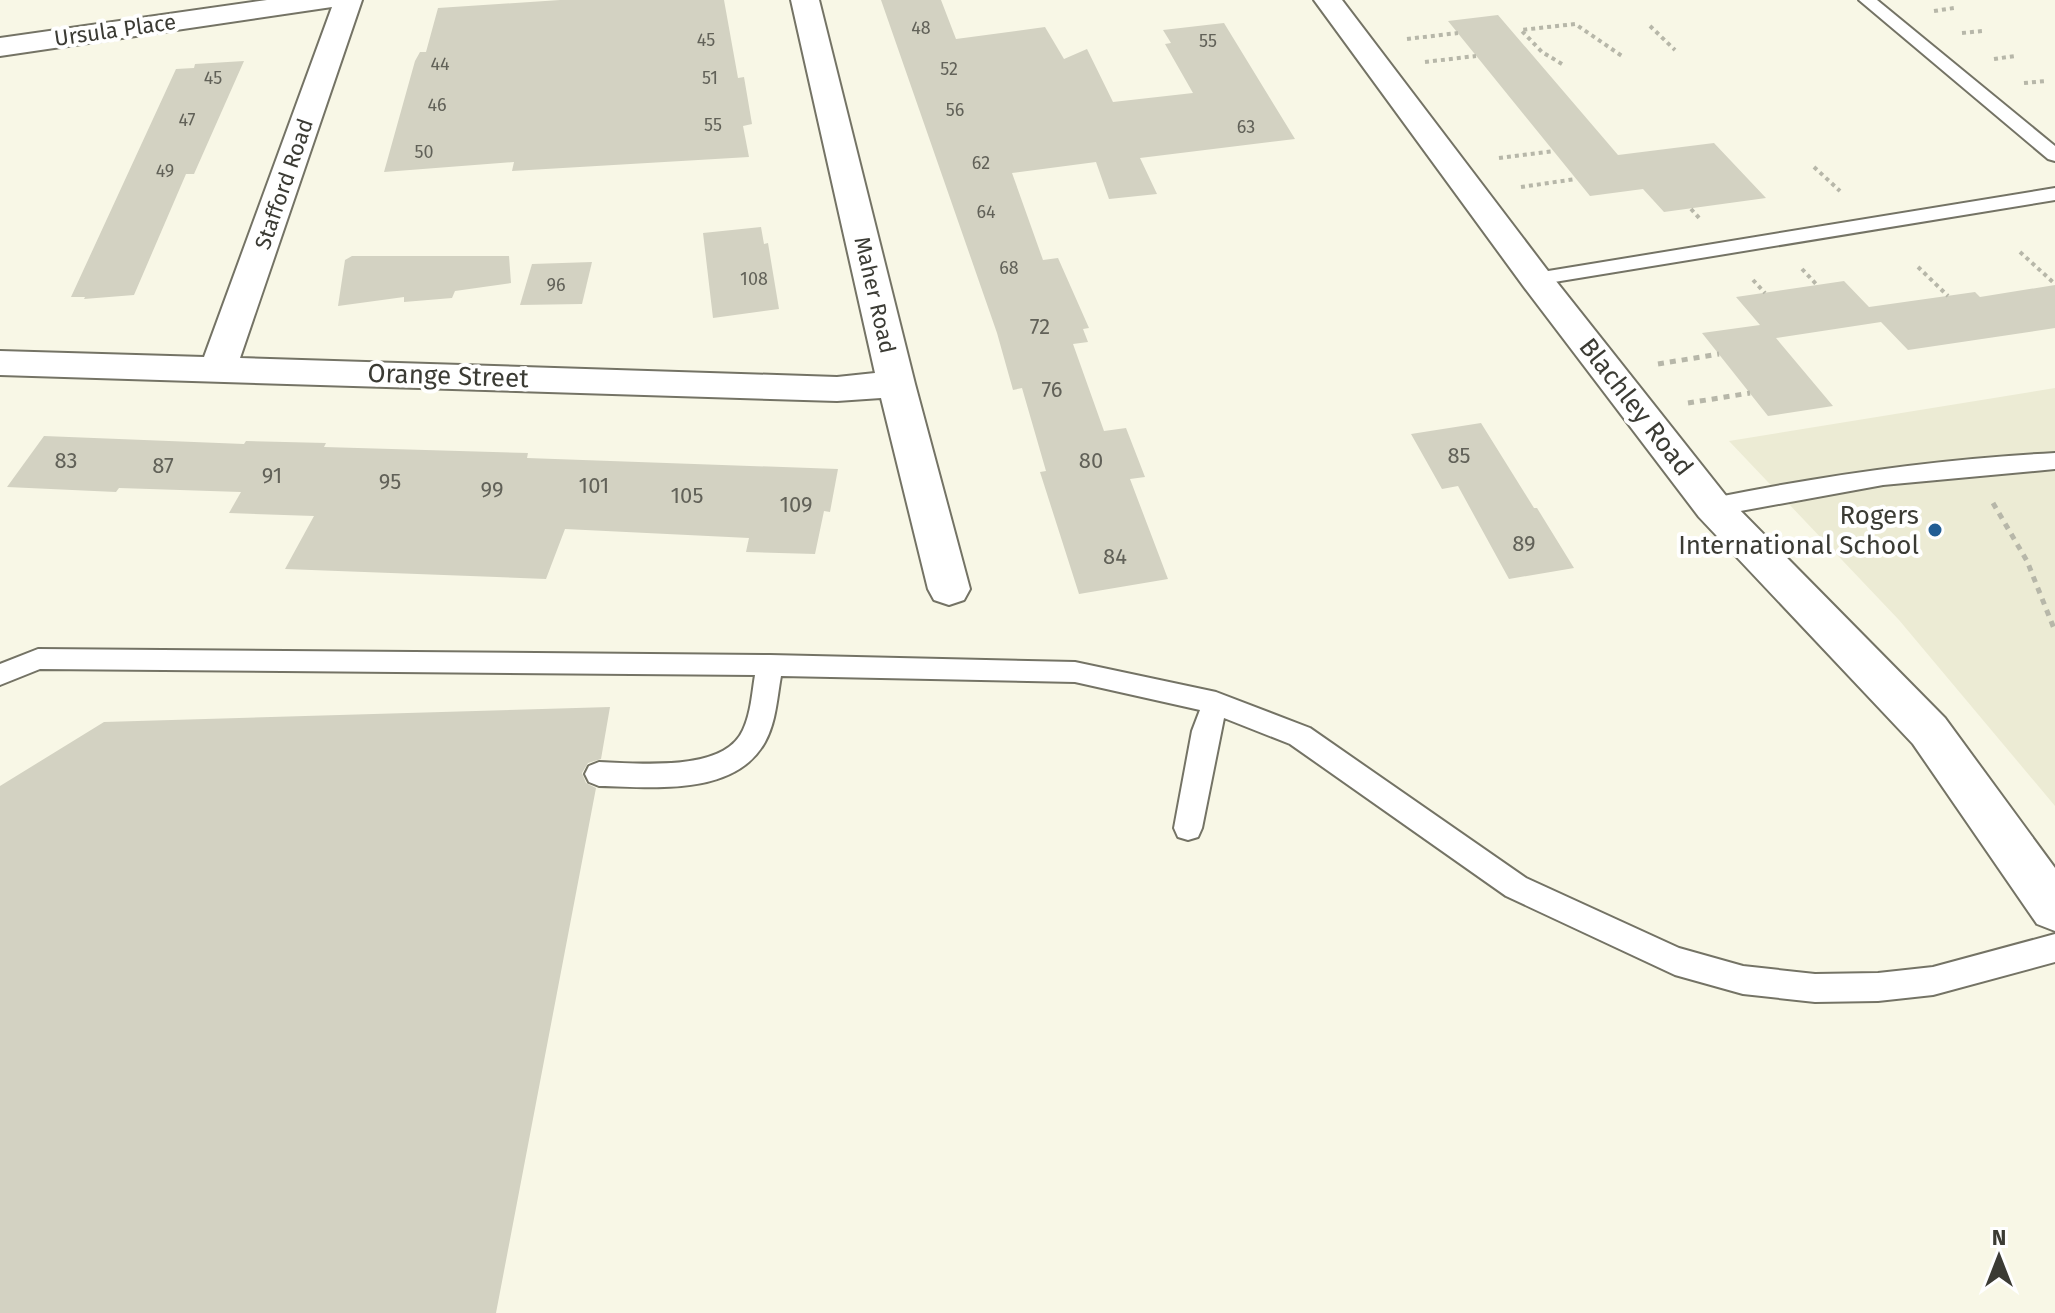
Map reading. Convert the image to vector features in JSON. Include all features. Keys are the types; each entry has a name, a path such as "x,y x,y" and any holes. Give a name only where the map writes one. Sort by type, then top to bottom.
{"street":[{"name":"Ursula Place","path":"0,47 325,0"},
{"name":"Stafford Road","path":"218,368 348,0"},
{"name":"Maher Road","path":"805,0 896,384 949,589"},
{"name":"Blachley Road","path":"1328,0 1536,279 1713,507 1929,731 2055,908"},
{"name":"Orange Street","path":"0,363 837,389 896,384"}],"lane":[{"path":"1867,0 2055,155"},
{"path":"1536,279 2055,194"},
{"path":"1713,507 1813,486 1970,464 2055,461"},
{"path":"0,675 38,659 770,665 1075,672 1216,703 1300,736 1516,887 1611,934 1675,961 1743,980 1815,988 1878,987 1933,981 2055,948"},
{"path":"599,774 687,773 729,761 744,752 754,737 770,665"},
{"path":"1188,828 1206,731 1216,703"}],"path":[{"path":"1551,18 1558,25"},
{"path":"1524,21 1532,28"},
{"path":"1562,64 1542,52 1521,30 1575,24 1622,56"},
{"path":"1650,26 1675,50"},
{"path":"1398,40 1458,33"},
{"path":"1416,63 1476,56"},
{"path":"1985,60 2015,56"},
{"path":"2015,84 2046,81"},
{"path":"1486,160 1554,151"},
{"path":"1814,167 1840,191"},
{"path":"1508,189 1576,179"},
{"path":"2020,252 2055,284"},
{"path":"1918,267 1948,296"},
{"path":"1649,365 1719,354"},
{"path":"1683,403 1750,393"},
{"path":"1970,464 2027,561 2055,631"}],"shaded area":[{"name":"Rogers International School","path":"2055,388 2055,806 1899,620 1729,441"}],"building":[{"path":"560,0 724,0 738,78 744,77 752,124 743,126 749,157 512,171 514,162 384,172 415,61 420,52 426,52 438,8"},
{"path":"881,0 941,0 956,39 1045,27 1064,59 1087,49 1113,102 1193,93 1165,44 1171,43 1163,30 1224,23 1295,139 1140,158 1157,194 1109,199 1096,162 1012,173 1043,260 1058,258 1089,328 1083,329 1088,342 1073,344 1104,431 1126,428 1145,477 1130,479 1168,579 1079,594 1040,472 1046,471 1022,388 1013,390 997,333"},
{"path":"1498,15 1618,155 1714,143 1766,198 1664,212 1643,189 1590,196 1448,21"},
{"path":"244,61 194,174 186,174 134,295 84,299 71,297 176,69 194,68 195,64"},
{"path":"761,227 764,244 768,243 779,309 713,318 703,233"},
{"path":"352,256 509,256 511,283 455,291 452,298 404,302 404,297 338,306 345,260"},
{"path":"592,262 582,304 520,305 532,264"},
{"path":"1844,281 1869,307 1975,292 1980,297 2055,285 2055,328 1908,350 1881,322 1776,338 1833,406 1768,416 1702,333 1760,325 1736,297"},
{"path":"1481,423 1574,568 1509,579 1458,486 1442,489 1411,434"},
{"path":"44,436 244,444 246,441 326,443 324,447 528,453 527,458 838,469 830,512 824,511 815,554 746,552 749,538 565,529 546,579 285,569 314,516 229,513 241,492 119,488 116,492 7,487"},
{"path":"610,707 601,759 588,763 582,773 586,783 596,788 496,1313 0,1313 0,786 104,722"}],"place":[{"name":"Rogers International School","path":"1935,530"}]}
